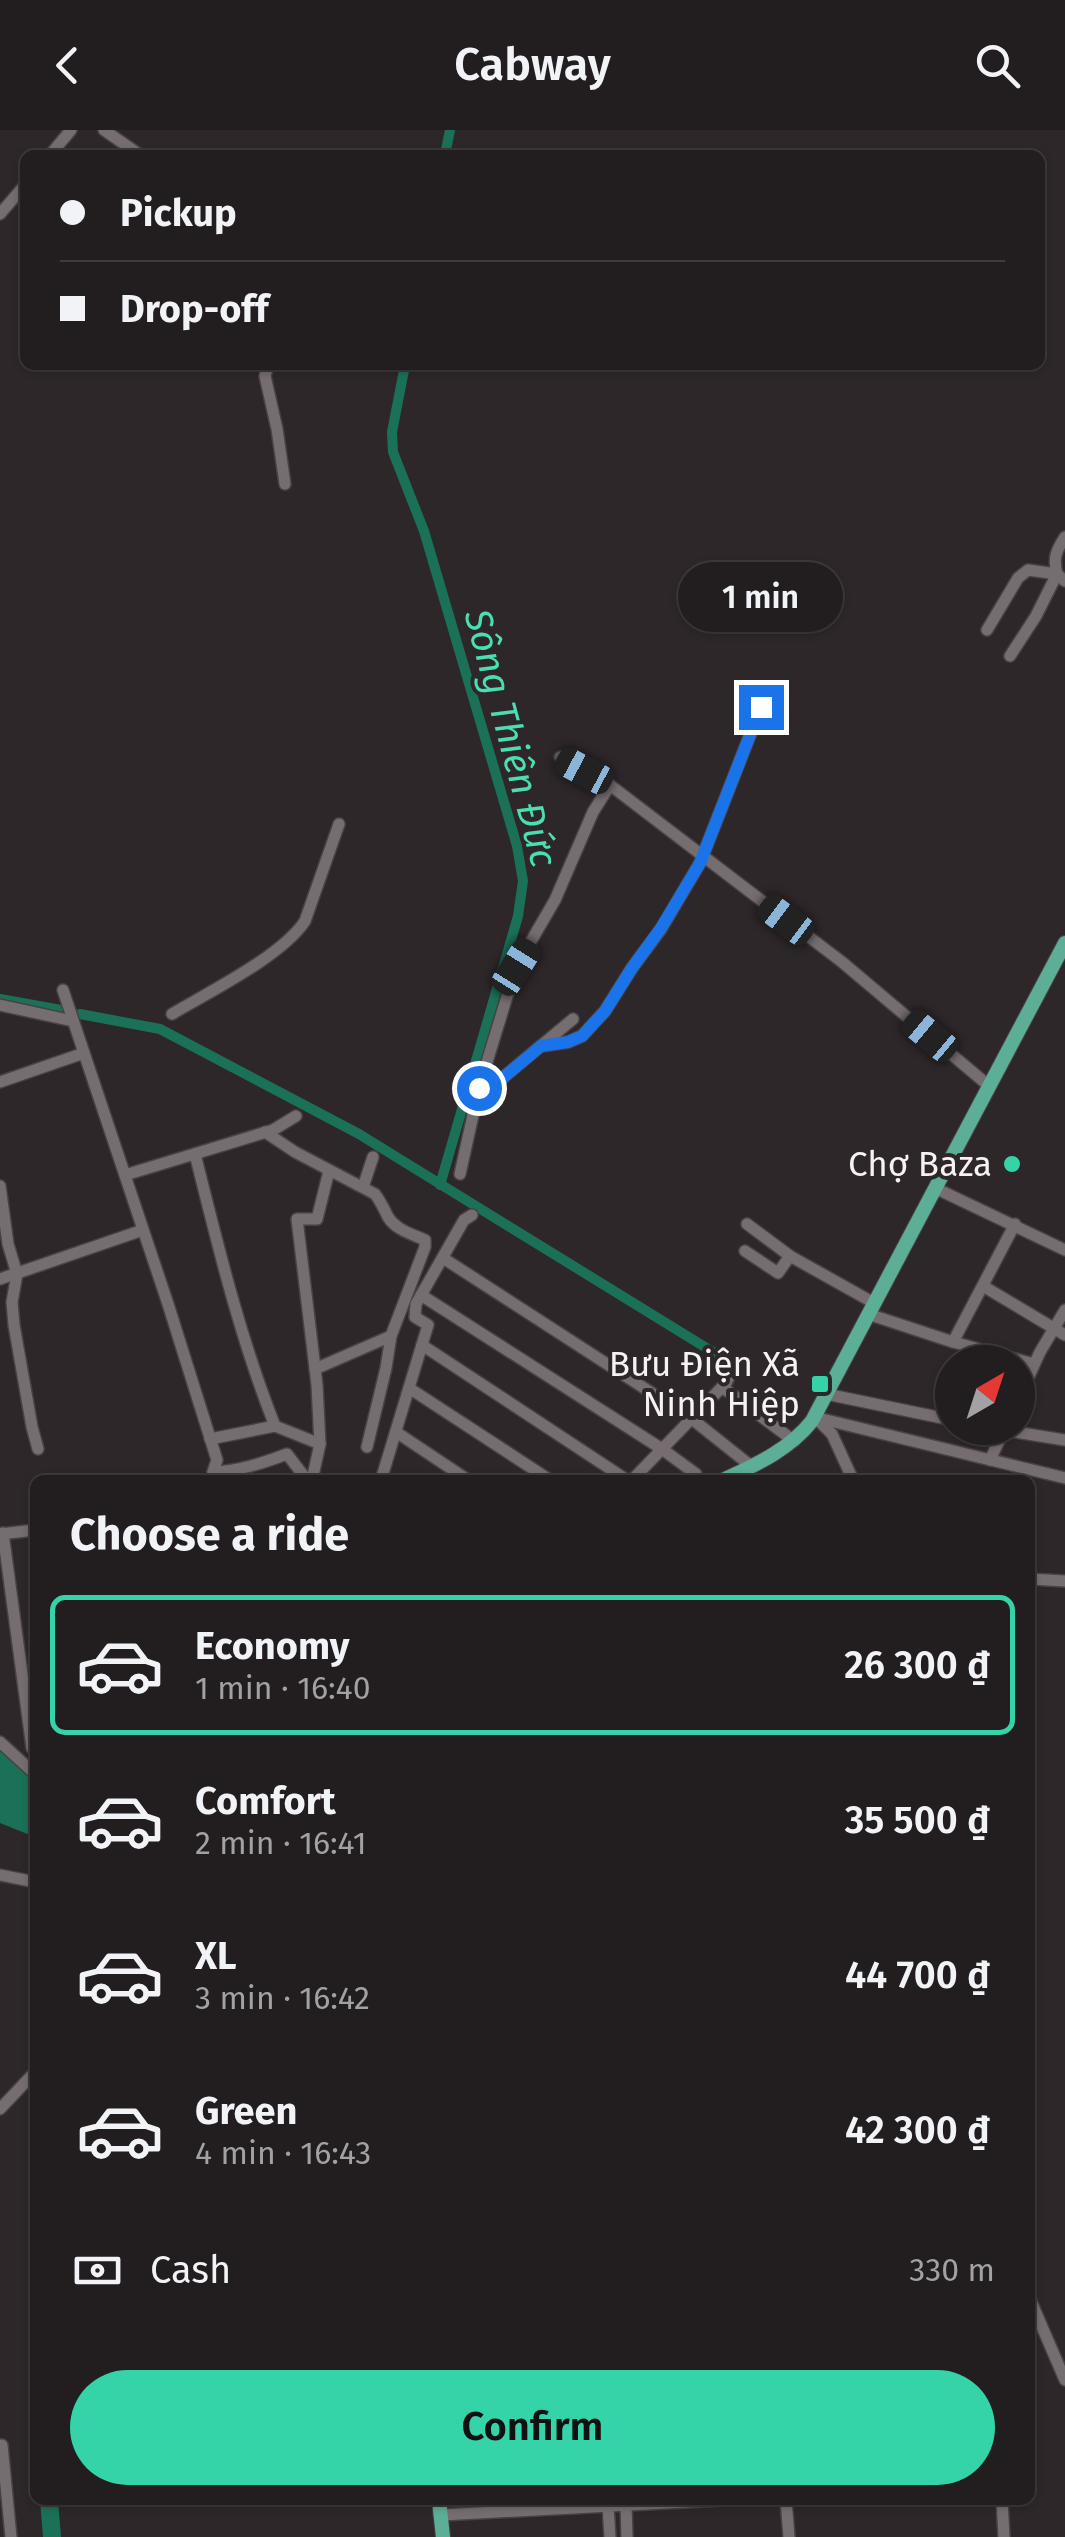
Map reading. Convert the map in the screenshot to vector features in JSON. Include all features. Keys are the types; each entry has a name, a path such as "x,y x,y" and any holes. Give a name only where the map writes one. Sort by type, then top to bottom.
{"main road":[{"path":"733,1475 794,1441 814,1417 1065,943"},
{"path":"440,2508 444,2537"}],"street":[{"path":"54,150 71,130"},
{"path":"104,130 133,150"},
{"path":"0,214 20,191"},
{"path":"267,370 284,484"},
{"path":"1061,578 1053,561 1065,537"},
{"path":"986,630 1018,578 1028,570 1061,578"},
{"path":"1010,656 1061,578"},
{"path":"541,1046 582,1036 605,1011 661,928 702,856 761,707"},
{"path":"560,758 610,784 842,962 989,1086"},
{"path":"460,1174 479,1088 516,967 554,900 593,812 610,784"},
{"path":"172,1014 280,948 298,932 339,824"},
{"path":"64,990 217,1460 210,1475"},
{"path":"0,1005 73,1021"},
{"path":"479,1088 493,1086 573,1018"},
{"path":"0,1082 84,1053"},
{"path":"125,1175 265,1132 296,1116"},
{"path":"265,1132 375,1194 398,1228 425,1240 391,1336 367,1447"},
{"path":"195,1154 252,1369 275,1426"},
{"path":"363,1187 373,1157"},
{"path":"311,1475 320,1444 316,1369 298,1219 317,1219 330,1171"},
{"path":"0,1186 16,1274 14,1325 38,1448"},
{"path":"935,1188 1065,1250"},
{"path":"386,1475 428,1325 415,1317 416,1304 464,1220 472,1216"},
{"path":"747,1224 871,1309 965,1345"},
{"path":"954,1342 1015,1224"},
{"path":"0,1280 143,1230"},
{"path":"745,1251 778,1273 790,1256"},
{"path":"443,1258 692,1419 752,1466"},
{"path":"983,1286 1060,1331"},
{"path":"422,1295 696,1475"},
{"path":"1035,1363 1060,1331 1065,1310"},
{"path":"316,1369 391,1336"},
{"path":"422,1345 621,1475"},
{"path":"634,1475 730,1375"},
{"path":"722,1387 794,1441"},
{"path":"409,1388 542,1475"},
{"path":"826,1394 935,1416"},
{"path":"814,1417 1065,1478"},
{"path":"814,1417 832,1434 851,1475"},
{"path":"210,1439 275,1426 320,1444"},
{"path":"396,1432 460,1475"},
{"path":"1035,1435 1065,1440"},
{"path":"990,1460 994,1445"},
{"path":"214,1475 287,1454 305,1475"},
{"path":"30,1531 2,1534 30,1734"},
{"path":"1035,1579 1065,1582"},
{"path":"0,1742 30,1769"},
{"path":"0,1875 30,1881"},
{"path":"0,2109 30,2077"},
{"path":"1035,2311 1065,2380"},
{"path":"1035,2321 1037,2316"},
{"path":"2,2445 11,2537"},
{"path":"440,2508 626,2505 627,2537"},
{"path":"786,2505 789,2537"},
{"path":"1002,2505 1004,2537"},
{"path":"608,2506 610,2537"}],"shaded area":[{"path":"0,1748 30,1775 30,1835 0,1823"},
{"path":"40,2505 58,2505 61,2537 43,2537"}],"waterway":[{"name":"Sông Thiên Đức","path":"446,150 450,130"},
{"name":"Sông Thiên Đức","path":"404,370 392,432 393,452 424,531 517,846 523,881 518,916 440,1185"},
{"path":"0,999 61,1010"},
{"path":"80,1014 160,1029 359,1134 734,1365"}],"place":[{"name":"Chợ Baza","path":"1012,1164"},
{"name":"Bưu Điện Xã Ninh Hiệp","path":"820,1384"}],"route":[{"path":"479,1088 493,1086 541,1046 582,1036 605,1011 700,863 761,707"}]}
